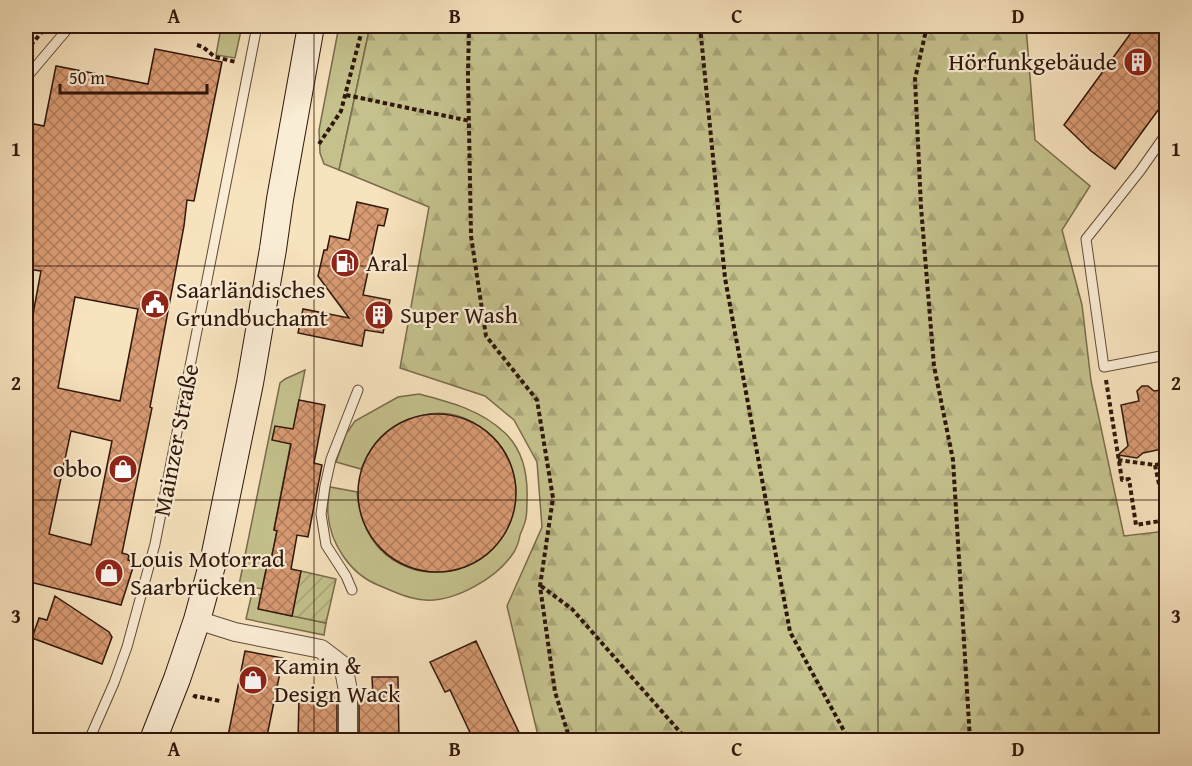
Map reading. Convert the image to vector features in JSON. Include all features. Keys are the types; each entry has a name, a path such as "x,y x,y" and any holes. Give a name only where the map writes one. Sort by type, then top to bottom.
{"main road":[{"path":"153,741 197,620 214,558 250,383 311,26"}],"street":[{"path":"197,620 235,632 321,649 342,665 348,691 348,741"}],"lane":[{"path":"26,78 70,26"},
{"name":"Mainzer Straße","path":"89,741 127,647 155,544 257,26"},
{"path":"1167,134 1086,239 1104,367 1167,355"},
{"path":"352,590 346,576 326,545 321,514 331,459 357,390"}],"path":[{"path":"26,51 47,26"},
{"path":"319,144 341,111 363,26"},
{"path":"469,26 471,237 486,336 537,400 553,498 540,586 555,692 570,741"},
{"path":"700,26 725,278 790,632 849,741"},
{"path":"927,26 915,79 921,207 934,366 953,460 970,741"},
{"path":"197,45 215,57 226,60"},
{"path":"346,95 470,120"},
{"path":"1104,367 1122,480 1129,479 1136,525 1167,519 1155,465"},
{"path":"1118,460 1155,465 1167,463"},
{"path":"540,586 572,609 687,741"},
{"path":"195,696 220,701"}],"green space":[{"path":"209,26 242,26 235,58 216,55 221,28"},
{"path":"339,26 370,26 339,170 324,164 320,153 319,130"},
{"path":"370,26 1026,26 1035,140 1090,186 1062,230 1082,305 1091,381 1124,536 1166,531 1166,740 539,740 507,606 542,527 537,462 514,420 485,396 400,368 429,207 339,170"},
{"path":"305,370 274,529 277,531 270,565 267,565 262,589 239,585 280,383"},
{"path":"419,394 465,408 496,425 516,447 527,481 526,518 514,552 487,579 463,592 437,600 407,596 378,585 359,573 350,565 337,546 328,514 330,487 357,492 363,521 378,547 394,560 411,568 430,572 448,571 466,566 483,557 497,544 508,527 513,511 516,494 513,473 506,455 496,440 472,422 448,414 411,418 389,430 380,438 371,449 361,469 336,462 346,434 355,421 398,397"},
{"path":"301,571 336,579 326,623 292,616"},
{"path":"252,593 261,595 259,609 326,623 324,635 246,619"}],"building":[{"name":"Hörfunkgebäude","path":"1136,26 1167,26 1167,98 1115,169 1091,151 1064,125"},
{"path":"155,49 222,62 194,201 187,200 150,407 152,408 122,553 129,555 128,560 135,561 121,605 26,581 26,352 41,271 27,269 31,244 26,242 26,140 29,123 44,126 56,66 148,84","holes":["75,297 138,309 120,401 58,388","71,431 112,441 91,545 49,534"]},
{"path":"357,202 388,209 384,226 378,225 363,295 390,300 383,333 365,330 362,346 298,333 303,309 349,318 318,276 330,236 349,240"},
{"path":"1142,386 1148,386 1154,391 1167,389 1167,448 1143,453 1137,458 1118,455 1128,446 1121,405 1139,401 1137,391"},
{"path":"299,400 325,405 314,463 322,465 308,537 297,535 291,569 301,571 292,616 258,609 277,531 274,530 291,444 272,440 275,426 293,429"},
{"path":"437,414 467,420 481,427 493,437 503,449 510,463 516,493 510,523 503,537 493,549 481,559 467,566 437,572 407,566 393,559 381,549 371,537 364,523 358,493 364,463 371,449 381,437 393,427 407,420"},
{"path":"55,596 109,632 112,637 102,664 32,638 39,618 47,620"},
{"path":"476,641 523,741 474,741 450,690 445,692 430,662"},
{"path":"245,651 283,658 266,741 227,741"},
{"path":"372,677 398,677 399,741 359,741 359,698 373,697"},
{"path":"299,696 334,696 337,698 337,741 298,741"}],"place":[{"name":"Hörfunkgebäude","path":"1138,62"},
{"name":"Aral","path":"345,263"},
{"name":"Saarländisches Grundbuchamt","path":"155,304"},
{"name":"Super Wash","path":"379,315"},
{"name":"obbo","path":"123,469"},
{"name":"Louis Motorrad Saarbrücken","path":"109,573"},
{"name":"Kamin & Design Wack","path":"253,680"}]}
